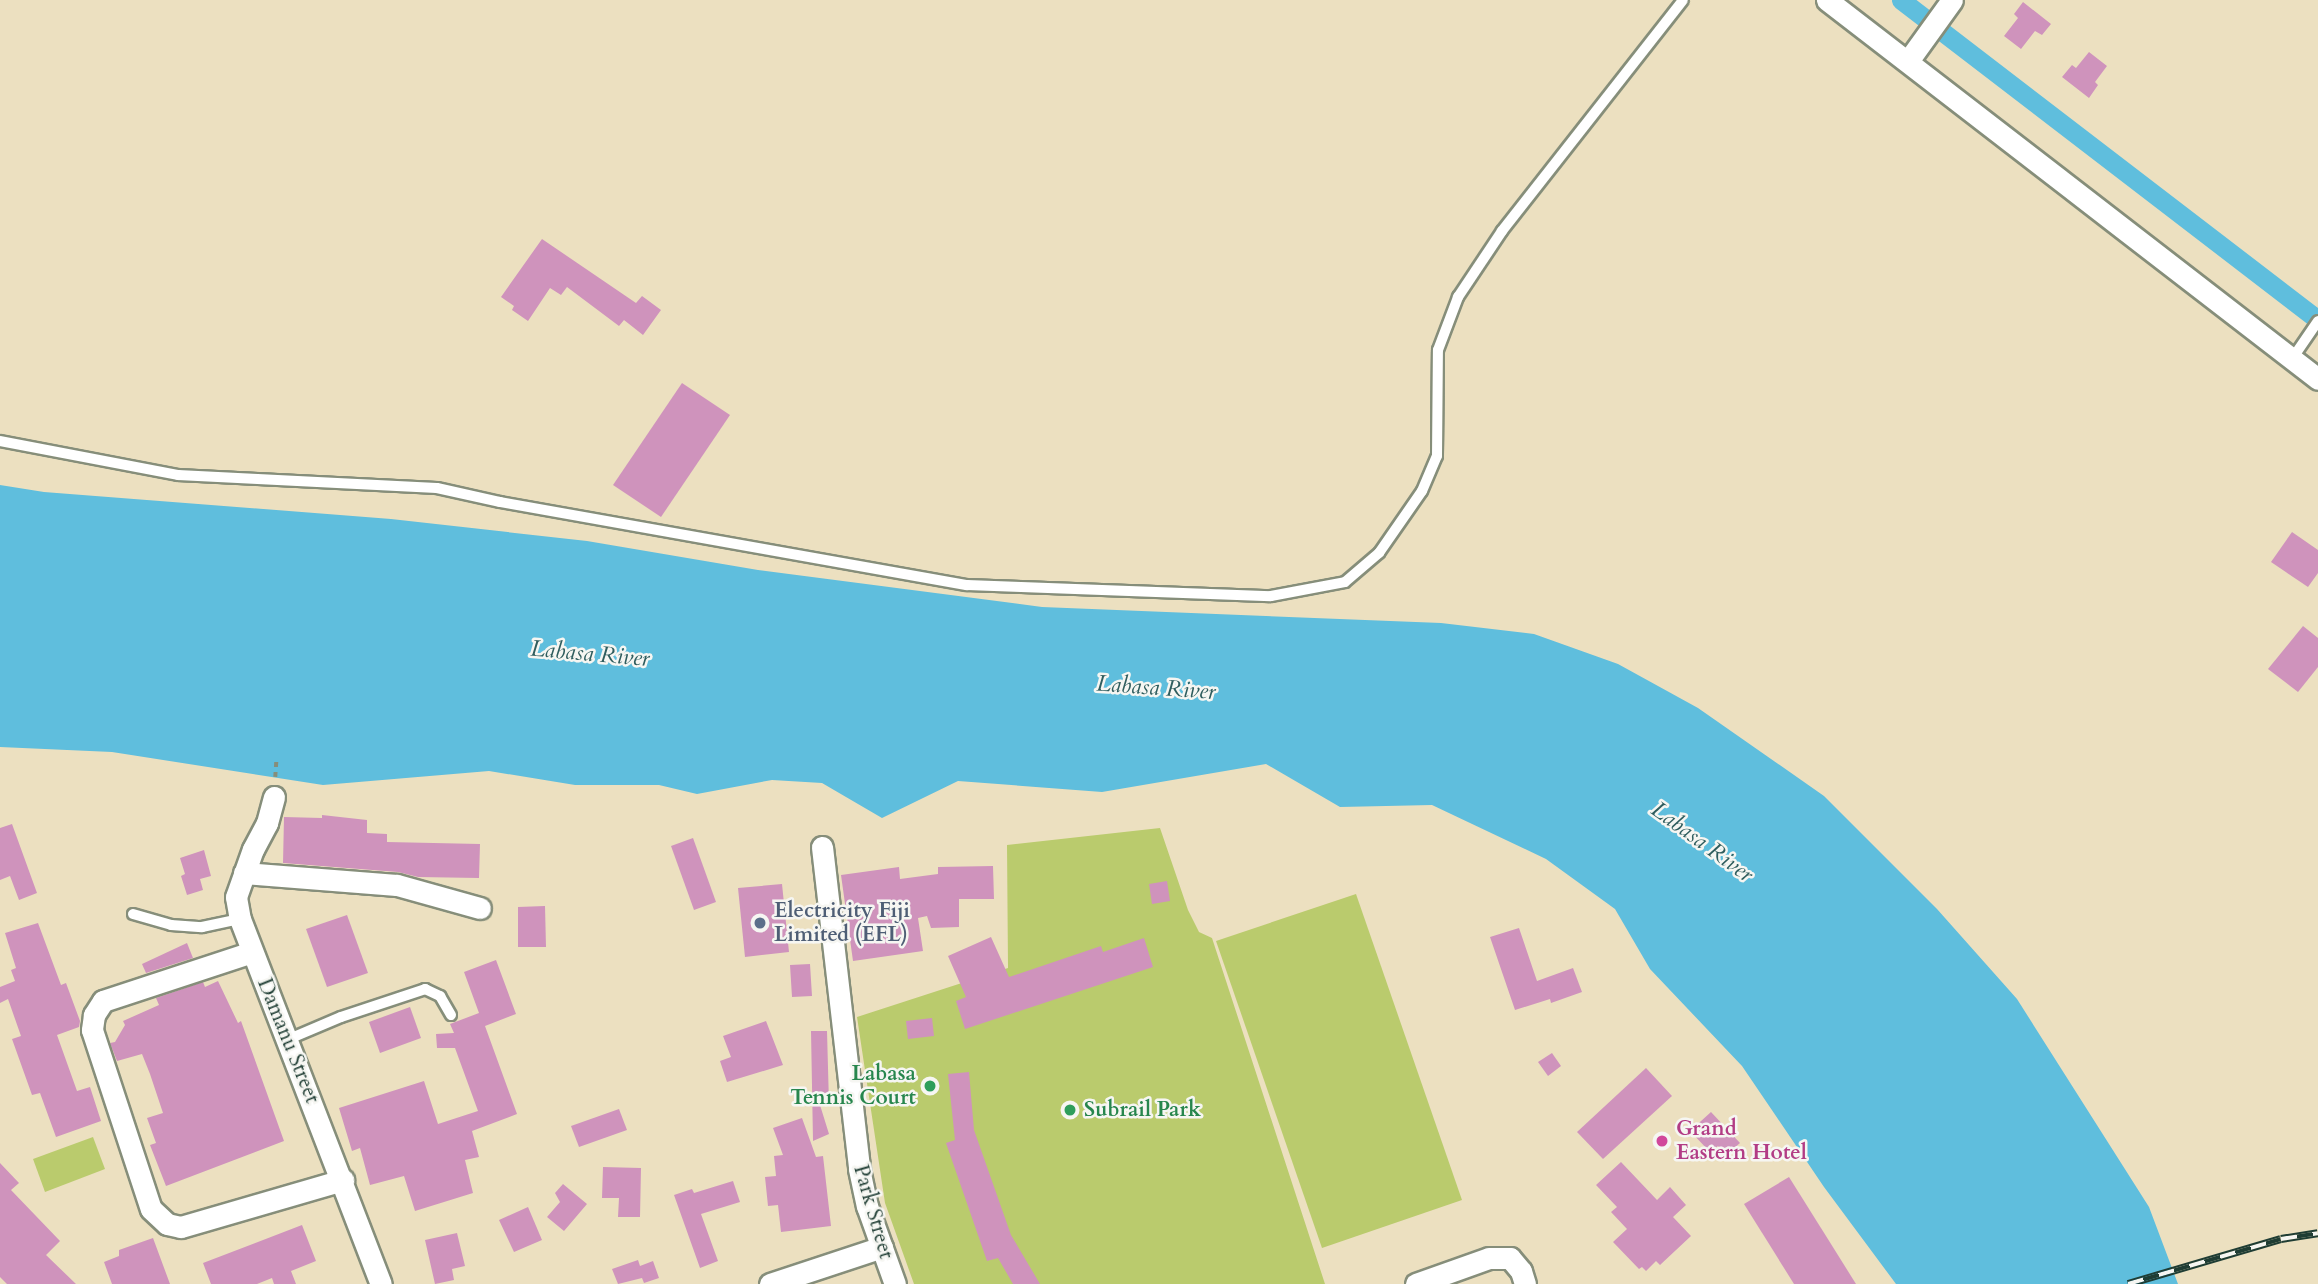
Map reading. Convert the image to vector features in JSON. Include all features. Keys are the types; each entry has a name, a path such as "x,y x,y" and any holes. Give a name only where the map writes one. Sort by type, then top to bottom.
{"street":[{"path":"1827,0 1913,53 2318,379"},
{"path":"1913,53 1949,4"},
{"name":"Damanu Street","path":"274,797 267,823 236,897 240,919 251,952 289,1039 381,1284"},
{"name":"Park Street","path":"822,847 859,1169 867,1206 895,1284"},
{"path":"244,873 397,885 480,908"},
{"path":"251,952 103,1001 94,1015 92,1030 151,1209 167,1224 181,1227 343,1180"},
{"path":"771,1284 882,1247"},
{"path":"1416,1284 1489,1258 1510,1258 1521,1271 1525,1284"}],"lane":[{"path":"0,441 178,474 437,488 500,502 967,585 1271,596 1345,582 1379,553 1422,491 1437,456 1438,350 1458,297 1502,231 1683,0"},
{"path":"2292,359 2318,321"},
{"path":"133,914 171,925 202,927 240,919"},
{"path":"289,1039 341,1017 425,989 440,996 451,1015"}],"green space":[{"name":"Subrail Park","path":"1160,828 1188,910 1199,932 1212,938 1325,1284 914,1284 885,1203 857,1017 1008,968 1007,845"},
{"path":"1356,894 1462,1200 1322,1248 1216,941"},
{"path":"93,1137 105,1169 45,1192 33,1159"}],"water":[{"name":"Labasa River","path":"0,485 44,492 391,519 587,541 758,570 1042,607 1441,623 1534,634 1618,664 1698,708 1824,796 1937,909 2017,999 2149,1207 2178,1284 1896,1284 1824,1187 1742,1066 1650,969 1615,909 1546,859 1432,805 1340,807 1266,764 1102,792 958,781 882,818 822,783 772,780 697,794 659,785 575,785 489,771 323,785 112,752 0,747"}],"building":[{"path":"2023,2 2051,24 2042,35 2035,31 2021,49 2004,36 2018,18 2014,14"},
{"path":"2089,52 2107,66 2095,82 2098,85 2089,98 2062,77 2072,65 2076,68"},
{"path":"542,239 636,303 642,296 661,310 643,335 624,320 619,326 567,287 561,295 550,288 528,321 512,310 514,306 501,297"},
{"path":"682,383 730,415 661,517 613,485"},
{"path":"2292,532 2318,550 2318,573 2308,587 2271,562"},
{"path":"2303,626 2318,638 2318,667 2298,692 2268,669"},
{"path":"322,815 367,820 367,833 387,834 387,842 480,844 479,878 418,877 398,872 283,863 284,817 322,818"},
{"path":"12,824 37,893 19,900 10,876 0,880 0,828"},
{"path":"693,838 716,902 694,910 671,846"},
{"path":"204,850 211,876 200,879 203,890 187,895 181,876 185,874 180,858"},
{"path":"993,866 994,899 959,899 959,927 931,928 927,916 918,918 923,951 853,961 841,875 899,867 900,879 938,874 938,867"},
{"path":"1167,881 1170,901 1152,904 1149,884"},
{"path":"782,884 789,952 745,957 738,888"},
{"path":"545,906 546,947 518,947 518,907"},
{"path":"347,915 368,973 327,987 306,929"},
{"path":"38,923 61,985 66,983 80,1021 79,1027 57,1035 77,1091 90,1087 101,1121 56,1137 40,1093 32,1095 12,1039 21,1036 8,999 0,1003 0,987 15,981 11,970 16,968 5,933"},
{"path":"1519,928 1537,981 1573,968 1582,992 1551,1003 1550,999 1515,1010 1490,937"},
{"path":"991,937 1009,977 1101,946 1103,952 1144,938 1153,967 965,1029 956,1001 966,997 948,956"},
{"path":"187,943 193,958 146,973 142,964"},
{"path":"496,960 516,1014 485,1026 517,1114 472,1131 479,1157 465,1160 473,1193 415,1211 404,1176 370,1185 360,1148 352,1151 339,1108 424,1081 438,1124 478,1111 455,1048 437,1048 436,1034 454,1033 450,1024 479,1013 464,972"},
{"path":"810,964 812,996 792,997 790,965"},
{"path":"218,981 238,1023 241,1021 284,1141 166,1186 150,1145 156,1143 147,1118 163,1113 150,1074 142,1054 117,1061 110,1043 115,1042 125,1025 123,1021 159,1005 156,998 203,982 205,987"},
{"path":"410,1007 421,1038 380,1053 369,1022"},
{"path":"932,1018 934,1036 908,1039 906,1021"},
{"path":"766,1021 783,1065 727,1082 720,1061 731,1057 723,1036"},
{"path":"811,1031 827,1031 829,1104 820,1105 829,1134 813,1141"},
{"path":"1552,1053 1561,1066 1548,1076 1538,1062"},
{"path":"1646,1068 1672,1096 1603,1159 1577,1132"},
{"path":"969,1072 974,1130 1011,1235 1040,1284 1013,1284 998,1258 987,1261 946,1143 955,1140 948,1074"},
{"path":"619,1109 627,1130 579,1147 571,1126"},
{"path":"1711,1112 1740,1143 1726,1155 1718,1146 1710,1152 1690,1131"},
{"path":"802,1118 816,1157 823,1156 831,1226 781,1232 778,1205 768,1206 765,1177 776,1176 774,1156 783,1155 773,1128"},
{"path":"1621,1162 1657,1200 1670,1187 1686,1205 1673,1217 1691,1236 1660,1265 1656,1261 1646,1271 1642,1267 1639,1269 1613,1242 1627,1229 1611,1212 1617,1207 1596,1185"},
{"path":"0,1163 19,1183 11,1190 60,1241 46,1255 76,1284 7,1284 0,1277"},
{"path":"603,1167 641,1168 640,1217 618,1217 619,1198 602,1198"},
{"path":"1789,1177 1856,1284 1794,1284 1744,1204"},
{"path":"733,1181 740,1202 701,1214 718,1261 700,1268 674,1195 692,1189 694,1193"},
{"path":"563,1184 587,1204 564,1231 547,1217 560,1202 555,1193"},
{"path":"528,1207 542,1240 514,1252 499,1220"},
{"path":"302,1225 316,1261 291,1271 296,1284 274,1284 272,1278 257,1284 211,1284 203,1263"},
{"path":"457,1233 465,1266 452,1269 454,1280 435,1284 425,1240"},
{"path":"153,1238 170,1284 112,1284 104,1262 119,1256 119,1250"},
{"path":"638,1260 640,1266 653,1261 659,1278 644,1283 642,1278 618,1284 612,1269"}],"waterway":[{"path":"1901,0 2313,316"}],"railway":[{"path":"2128,1284 2281,1239 2318,1233"}],"place":[{"name":"Electricity Fiji Limited (EFL)","path":"760,923"},
{"name":"Labasa Tennis Court","path":"930,1086"},
{"name":"Subrail Park","path":"1070,1110"},
{"name":"Grand Eastern Hotel","path":"1662,1141"}]}
